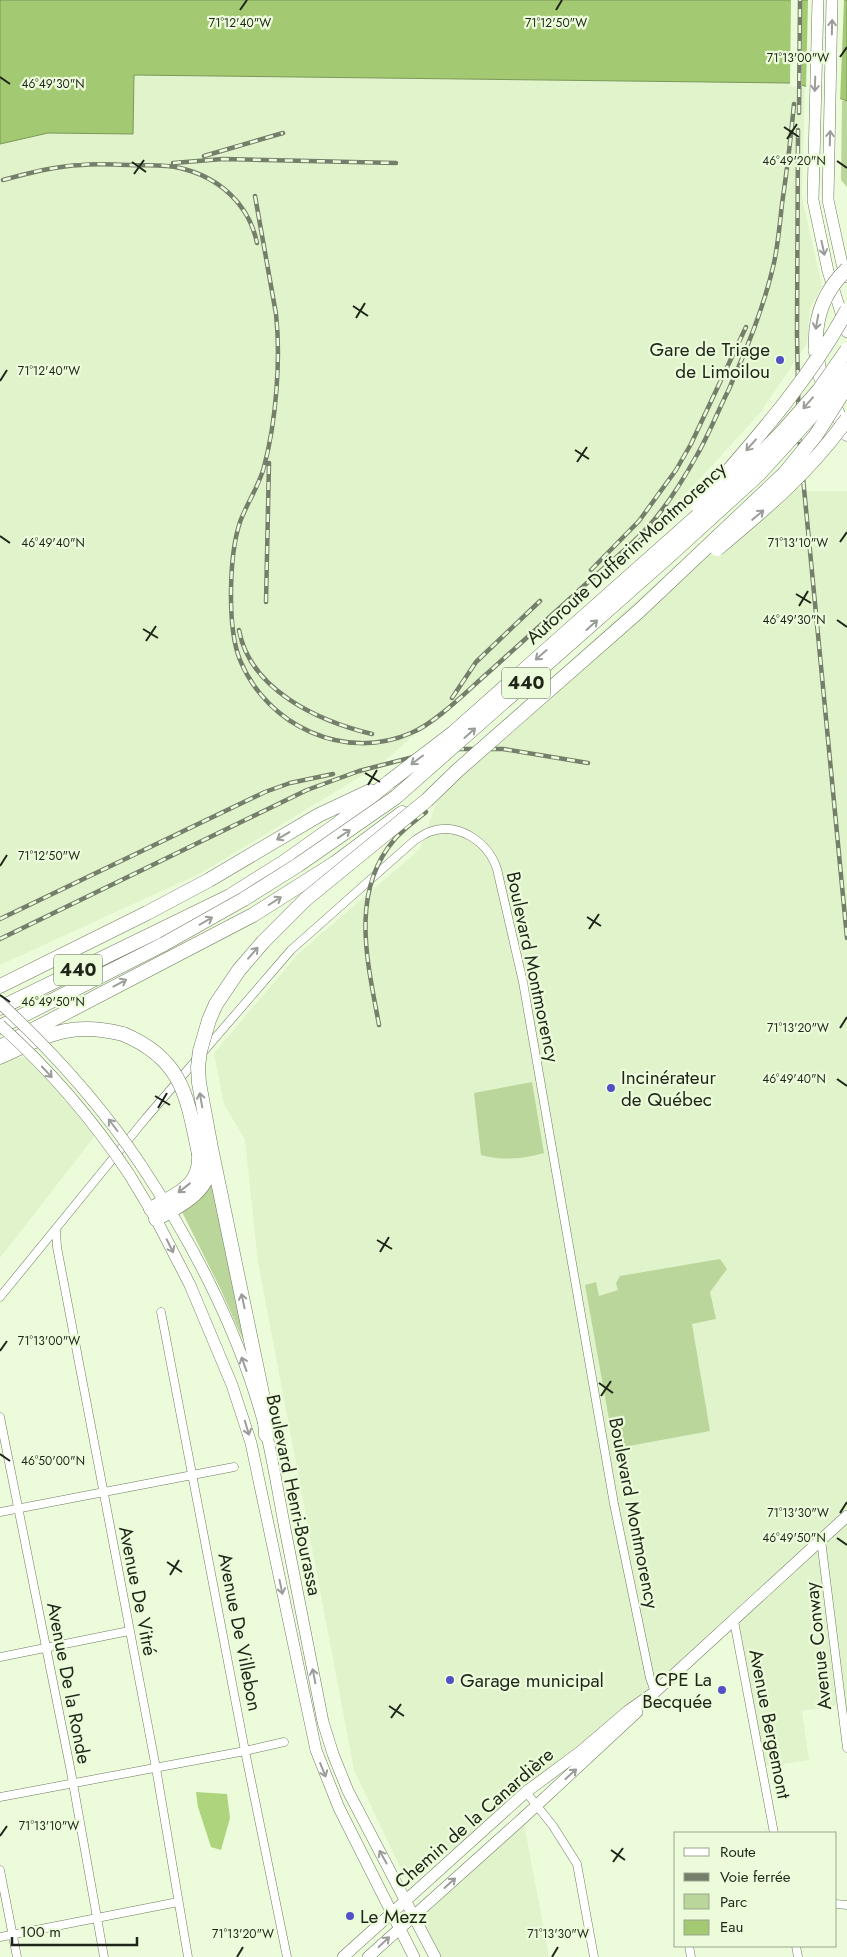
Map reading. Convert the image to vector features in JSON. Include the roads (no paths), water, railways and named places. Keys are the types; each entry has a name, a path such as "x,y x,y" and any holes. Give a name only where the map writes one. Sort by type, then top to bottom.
{"highway":[{"path":"847,269 830,289 818,313 816,324 816,349 820,375 847,434"},
{"path":"656,554 777,415 828,346 847,310"},
{"name":"Autoroute Dufferin-Montmorency","path":"0,1008 230,896 339,823 453,733 721,495 784,431 819,390 847,350"},
{"name":"Autoroute Dufferin-Montmorency","path":"0,1026 167,950 298,866 396,797 662,563 759,474 809,419 847,370"},
{"path":"266,1435 264,1403 207,1152 201,1101 198,1067 203,1034 216,1004 239,970 306,899 428,800 458,770 638,611 785,473 816,435 847,386"},
{"path":"638,611 674,585 780,496 814,461 847,419"},
{"path":"0,1047 167,950 253,915 335,863 458,770"},
{"path":"0,986 147,913 208,880 319,815 389,782"},
{"path":"0,980 66,952"},
{"path":"0,1057 52,1034 70,1029 88,1028 123,1034 139,1040 152,1049 175,1074 184,1091 207,1152 189,1186 168,1206 153,1214"}],"main road":[{"path":"818,0 813,200 828,271 847,332"},
{"path":"832,0 828,200 847,279"},
{"name":"Boulevard Henri-Bourassa","path":"0,1003 49,1052 111,1122 168,1206 228,1323 251,1385 266,1435 324,1724 333,1754 348,1791 435,1957"},
{"name":"Boulevard Henri-Bourassa","path":"0,1026 61,1087 129,1174 153,1214 204,1314 247,1428 316,1750 339,1808 401,1927 414,1957"},
{"name":"Chemin de la Canardière","path":"368,1957 633,1717 655,1692 847,1516"},
{"name":"Chemin de la Canardière","path":"343,1957 526,1792 580,1752 628,1711 655,1692"}],"street":[{"name":"Boulevard Montmorency","path":"0,1297 200,1054 291,950 415,840 429,832 444,829 460,831 476,838 493,858 497,869 523,982 614,1504 650,1678 655,1692"},
{"name":"Avenue De Vitré","path":"56,1231 57,1247 102,1491 156,1768 188,1957"},
{"name":"Avenue De Villebon","path":"161,1312 245,1751 287,1957"},
{"name":"Avenue De la Ronde","path":"0,1417 104,1957"},
{"path":"0,1512 234,1467"},
{"name":"Avenue Conway","path":"822,1540 847,1748"},
{"name":"Avenue Bergemont","path":"734,1621 774,1832"},
{"path":"0,1657 129,1631"},
{"path":"0,1797 284,1742"},
{"path":"526,1792 577,1864 594,1957"},
{"path":"0,1870 17,1957"},
{"path":"0,1937 178,1902"}],"water":[{"path":"0,0 847,0 847,101 799,84 789,83 134,75 133,134 48,133 0,144"}],"railway":[{"path":"799,113 800,0"},
{"path":"255,196 276,314 278,371 272,431 264,467 240,522 236,536 231,591 231,611 236,646 240,660 252,683 269,703 289,720 311,732 335,740 360,743 386,741 421,728 452,705 639,536 662,510 680,483 701,447 729,389 749,343 765,295 777,248 794,104"},
{"path":"798,130 797,336 799,436 847,938"},
{"path":"204,156 283,133"},
{"path":"173,163 223,159 396,163"},
{"path":"3,180 52,168 88,164 180,168 207,178 230,194 247,216 257,243"},
{"path":"591,570 639,521 676,470 691,444 746,327"},
{"path":"266,602 269,463"},
{"path":"452,698 476,662 540,601"},
{"path":"239,630 246,651 257,670 289,700 330,721 372,734"},
{"path":"0,939 307,790 359,771 421,755 457,749 503,749 588,763"},
{"path":"0,919 265,792 290,783 333,774"},
{"path":"379,1025 367,954 367,906 371,883 380,861 394,840 426,812"}],"place":[{"name":"Gare de Triage de Limoilou","path":"780,360"},
{"name":"Incinérateur de Québec","path":"611,1088"},
{"name":"Garage municipal","path":"450,1680"},
{"name":"CPE La Becquée","path":"722,1690"},
{"name":"Le Mezz","path":"350,1916"}]}
